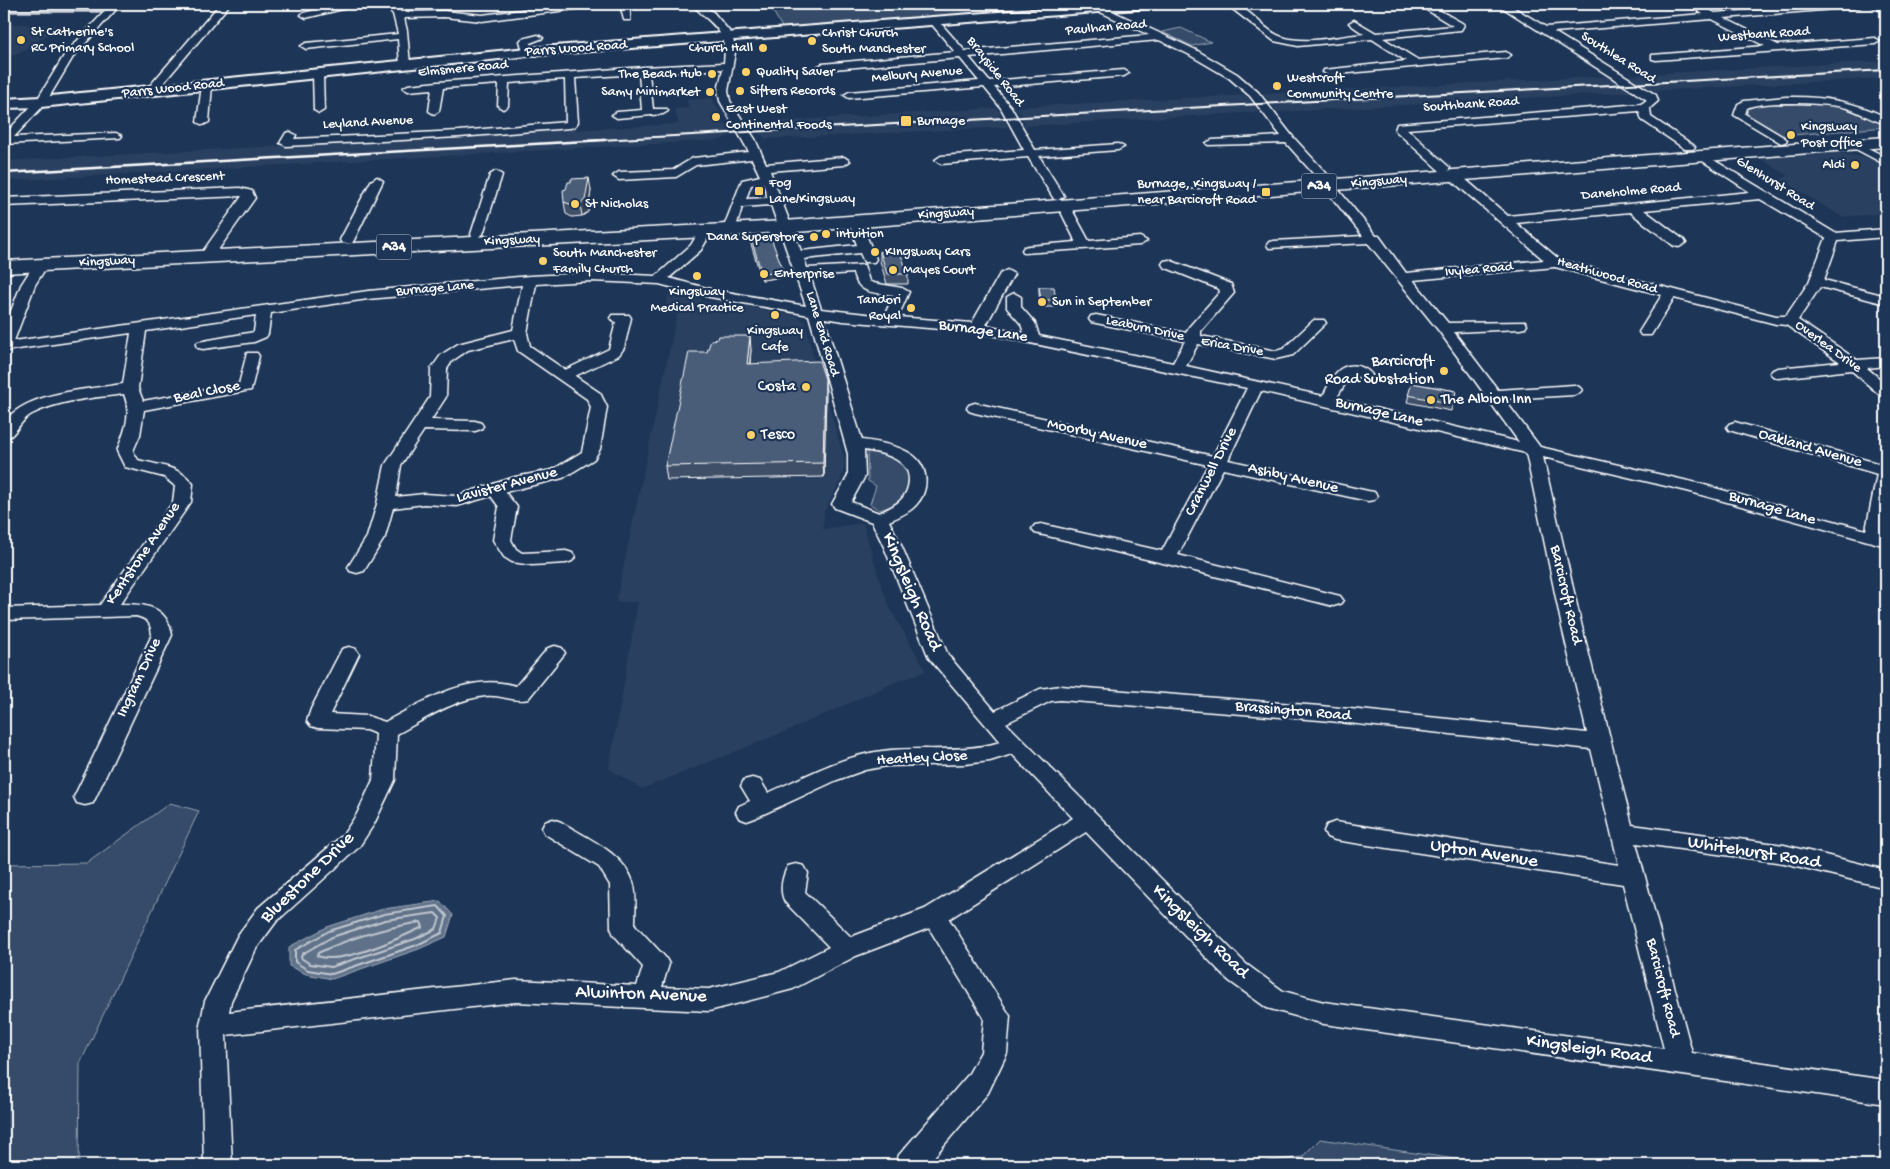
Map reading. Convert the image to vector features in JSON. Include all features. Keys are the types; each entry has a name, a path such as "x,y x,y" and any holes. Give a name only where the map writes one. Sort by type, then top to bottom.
{"highway":[{"name":"Kingsway","path":"4,267 40,266 347,240 730,222 779,215 1061,201 1326,182 1848,140 1886,133"},
{"name":"Kingsway","path":"1695,151 1781,140 1886,142"},
{"name":"Kingsway","path":"4,256 212,251 647,231 706,232 779,215 854,220 1061,201"},
{"path":"779,215 788,220 797,221 884,214 916,215"},
{"path":"600,227 647,231 730,222"}],"street":[{"path":"151,91 225,4"},
{"path":"306,15 352,4"},
{"path":"387,4 394,7 399,16 405,65"},
{"path":"399,16 444,14 482,18 590,4"},
{"path":"626,4 627,18"},
{"path":"697,4 711,15 727,38"},
{"name":"Parrs Wood Road","path":"4,104 41,102 528,52 727,38 1095,6 1149,4"},
{"path":"1232,4 1277,39 1286,42 1298,43 1458,28 1459,25 1422,4"},
{"name":"Southlea Road","path":"1502,4 1620,75 1652,97 1653,100 1645,113"},
{"path":"1690,4 1777,48"},
{"path":"1789,4 1817,16"},
{"path":"1543,30 1860,4"},
{"path":"1872,4 1886,10"},
{"path":"4,8 114,6"},
{"path":"4,141 41,102 68,56 114,6"},
{"name":"Barcicroft Road","path":"1095,6 1209,61 1233,76 1254,94 1404,277 1533,448 1572,627 1681,1062"},
{"path":"1611,13 1645,30"},
{"path":"482,18 486,30"},
{"name":"Brayside Road","path":"934,21 964,54 1006,107 1085,246"},
{"path":"1354,23 1417,64"},
{"name":"Paulhan Road","path":"1042,34 1054,47"},
{"path":"306,46 402,36"},
{"name":"Paulhan Road","path":"822,67 1160,37"},
{"path":"528,52 525,41 538,38"},
{"name":"Lane End Road","path":"727,38 731,47 723,91 725,101 750,140 757,155 802,273 855,444 858,460 857,477 841,504"},
{"name":"Westbank Road","path":"1656,57 1875,42"},
{"path":"862,51 870,63"},
{"path":"1328,72 1506,55"},
{"name":"Elmsmere Road","path":"408,88 570,74 729,66"},
{"path":"644,70 648,112"},
{"path":"988,84 1124,73"},
{"path":"318,74 319,110"},
{"name":"Leyland Avenue","path":"290,135 286,142 460,128 570,124 572,122 570,74"},
{"path":"503,106 504,80"},
{"name":"Melbury Avenue","path":"849,96 988,84"},
{"path":"203,122 208,85"},
{"path":"434,111 438,85"},
{"path":"1781,140 1742,117 1738,112 1742,106 1757,102 1821,99 1860,108 1886,121"},
{"name":"Southbank Road","path":"1448,172 1401,130 1401,126 1605,110 1645,113"},
{"path":"617,115 664,111"},
{"path":"1645,113 1695,151"},
{"path":"4,141 116,136"},
{"path":"1212,143 1289,139"},
{"path":"1848,140 1886,162"},
{"path":"941,160 1118,147"},
{"name":"Glenhurst Road","path":"1695,151 1762,196 1833,237"},
{"path":"619,176 676,173 693,162 757,155"},
{"path":"730,222 740,203 746,183 764,173 844,161"},
{"name":"Heathwood Road","path":"1448,172 1555,263 1670,294 1776,320 1790,321"},
{"path":"477,234 496,175"},
{"path":"347,240 377,181"},
{"name":"Homestead Crescent","path":"4,202 240,192 248,194 249,198 212,251"},
{"name":"Daneholme Road","path":"1504,220 1762,196"},
{"path":"740,203 779,215"},
{"path":"1632,207 1680,243"},
{"path":"802,273 872,266 854,220"},
{"path":"659,280 696,247 706,232"},
{"path":"1833,237 1886,233"},
{"name":"Overlea Drive","path":"1833,237 1816,282 1790,321 1854,365 1886,392"},
{"path":"1274,245 1374,239"},
{"path":"1029,250 1140,241"},
{"path":"795,256 866,248"},
{"name":"Ivylea Road","path":"1404,277 1555,263"},
{"path":"1169,264 1226,287 1227,294 1194,330 1193,340 1177,369"},
{"path":"4,347 28,285 40,266"},
{"path":"859,268 863,283 869,287 902,292 889,321"},
{"path":"977,328 1007,274"},
{"name":"Burnage Lane","path":"4,347 368,296 530,280 591,277 659,280 814,312 865,319 977,328 1328,400 1690,487 1880,539"},
{"path":"357,568 376,537 386,504 393,465 438,397 439,369 446,358 463,347 520,333 530,280"},
{"path":"1816,282 1886,300"},
{"path":"1646,332 1670,294"},
{"path":"1014,297 1014,308 1028,322 1033,339"},
{"path":"203,345 254,338 261,334 264,311"},
{"path":"566,375 610,355 617,348 624,318 617,318"},
{"name":"Burnage Lane","path":"823,339 826,333 838,325 865,319"},
{"name":"Leaburn Drive","path":"1096,319 1193,340"},
{"name":"Erica Drive","path":"1193,340 1276,355 1288,352 1319,323"},
{"path":"1444,328 1520,325"},
{"path":"137,407 130,388 139,329"},
{"name":"Lavister Avenue","path":"386,504 424,499 456,501 521,481 557,474 588,455 592,449 599,407 594,396 566,375 523,348 520,333"},
{"name":"Beal Close","path":"137,407 246,387 252,356"},
{"path":"1778,373 1886,362"},
{"path":"1328,400 1343,374 1355,369 1364,374"},
{"name":"Cranwell Drive","path":"1168,558 1256,385"},
{"path":"4,435 11,423 24,412 62,398 130,388"},
{"path":"1494,395 1574,390"},
{"name":"Kentstone Avenue","path":"106,611 182,502 184,484 170,473 130,463 125,451 132,435 137,407"},
{"name":"Moorby Avenue","path":"975,408 1218,462"},
{"path":"418,425 475,426"},
{"name":"Oakland Avenue","path":"1735,427 1886,469"},
{"path":"855,444 881,447 898,453 914,465 919,479 916,493 908,504 879,520"},
{"name":"Ashby Avenue","path":"1218,462 1368,496"},
{"path":"1880,539 1886,469"},
{"path":"495,490 508,507 502,540 512,556 540,559 566,557"},
{"name":"Kingsleigh Road","path":"841,504 879,520 893,547 938,658 992,721 1237,972 1276,1000 1324,1013 1886,1092"},
{"path":"1041,528 1332,600"},
{"name":"Ingram Drive","path":"4,614 136,610 151,614 160,622 162,635 85,797"},
{"path":"349,654 321,709 318,721 367,723 387,730 445,700 467,692 496,688 521,694 555,653"},
{"name":"Brassington Road","path":"992,721 1047,694 1060,693 1320,713 1600,742"},
{"name":"Bluestone Drive","path":"218,1165 213,1025 218,1001 247,942 267,915 351,841 366,818 384,780 387,730"},
{"name":"Heatley Close","path":"756,809 865,762 888,758 971,757 1004,750 1015,745"},
{"path":"752,786 756,809"},
{"name":"Alwinton Avenue","path":"213,1025 516,991 709,1000 784,981 846,949 934,916 1088,820"},
{"path":"553,828 607,861 622,882 623,928 656,964 648,996"},
{"name":"Upton Avenue","path":"1335,831 1633,876"},
{"name":"Whitehurst Road","path":"1622,832 1784,854 1886,879"},
{"path":"796,873 793,895 846,949"},
{"path":"909,1165 978,1084 994,1053 997,1016 934,916"}],"shaded area":[{"path":"769,4 1082,4 1085,5 784,31"},
{"name":"St Catherine's RC Primary School","path":"6,24 63,25 15,55 4,55 4,26"},
{"path":"1181,28 1211,42 1192,46 1162,32"},
{"path":"1886,61 1886,78 1650,91 1629,75"},
{"path":"1611,76 1633,92 1278,112 1263,94"},
{"path":"1246,95 1259,112 1025,126 1021,113 1015,107"},
{"path":"712,98 725,122 721,123 737,128 728,129 730,134 738,133 720,140 4,181 4,161 679,124 674,109 689,108 687,100"},
{"path":"1809,100 1862,111 1886,124 1886,127 1781,136 1744,113 1754,105 1768,103 1795,104 1792,102"},
{"path":"997,108 1001,114 998,114 1000,119 1004,119 1008,127 766,139 748,123"},
{"path":"1831,151 1877,160 1886,165 1886,213 1842,217 1780,179 1788,176 1758,157"},
{"path":"673,292 702,298 701,301 714,303 718,301 797,316 805,322 816,368 820,374 845,462 842,477 824,512 823,529 863,523 882,588 891,610 926,671 896,682 789,730 642,789 609,769 638,602 616,602 677,314 663,314 669,293"},
{"path":"867,449 883,452 894,457 905,467 909,475 910,483 908,490 903,496 889,507 879,510 870,504 876,486 868,481"},
{"path":"170,803 199,811 80,1064 79,1165 4,1165 4,864 87,863"},
{"path":"1320,1139 1496,1165 1237,1165 1302,1157"}],"water":[{"path":"440,901 453,915 446,937 419,949 332,979 306,974 289,966 289,947 327,927 383,909"}],"building":[{"path":"589,178 585,200 580,204 564,202 563,190 566,189 571,179"},
{"path":"769,233 784,272 762,274 750,235"},
{"path":"899,249 908,274 887,274 880,251"},
{"path":"1039,287 1054,287 1056,300 1041,300"},
{"name":"Tesco","path":"719,336 750,336 747,364 819,361 825,379 823,463 665,466 689,352 707,352 711,340 718,339"},
{"path":"1412,383 1456,391 1453,404 1408,395"}],"railway":[{"path":"582,141 1886,70"},
{"path":"4,173 605,140"}],"place":[{"name":"St Catherine's RC Primary School","path":"21,40"},
{"name":"Christ Church South Manchester","path":"812,41"},
{"name":"Church Hall","path":"763,48"},
{"name":"Quality Saver","path":"746,72"},
{"name":"The Beach Hub","path":"712,74"},
{"name":"Westcroft Community Centre","path":"1277,86"},
{"name":"Sifters Records","path":"740,91"},
{"name":"Samy Minimarket","path":"710,92"},
{"name":"East West Continental Foods","path":"716,117"},
{"name":"Burnage","path":"906,121"},
{"name":"Kingsway Post Office","path":"1791,135"},
{"name":"Aldi","path":"1855,165"},
{"name":"Fog Lane/Kingsway","path":"759,191"},
{"name":"Burnage, Kingsway / near Barcicroft Road","path":"1266,192"},
{"name":"St Nicholas","path":"575,204"},
{"name":"intuition","path":"826,234"},
{"name":"Dana Superstore","path":"814,237"},
{"name":"KIngsway Cars","path":"875,252"},
{"name":"South Manchester Family Church","path":"543,261"},
{"name":"Mayes Court","path":"893,270"},
{"name":"Enterprise","path":"764,274"},
{"name":"Kingsway Medical Practice","path":"697,276"},
{"name":"Sun in September","path":"1042,302"},
{"name":"Tandori Royal","path":"911,308"},
{"name":"Kingsway Cafe","path":"775,315"},
{"name":"Barcicroft Road Substation","path":"1444,371"},
{"name":"Costa","path":"806,387"},
{"name":"The Albion Inn","path":"1431,400"},
{"name":"Tesco","path":"751,435"}]}
